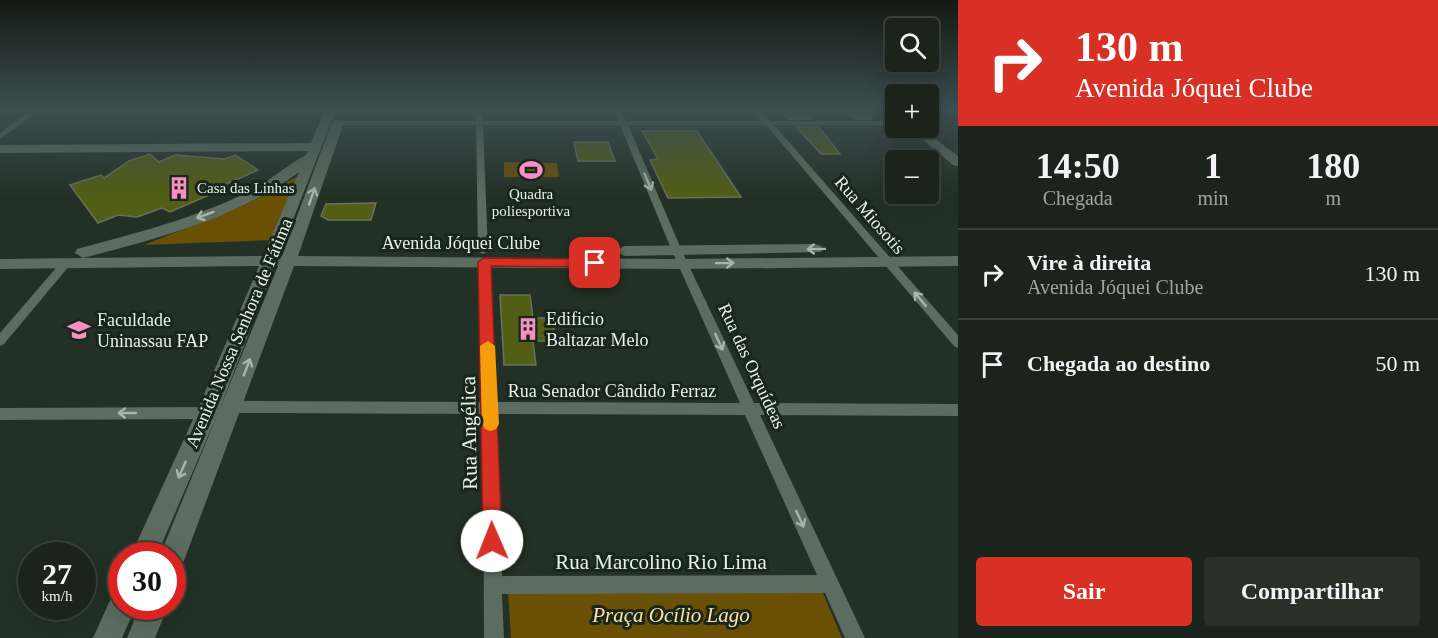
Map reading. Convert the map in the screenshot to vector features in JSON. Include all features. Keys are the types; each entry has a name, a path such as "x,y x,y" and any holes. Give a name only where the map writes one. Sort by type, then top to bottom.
{"main road":[{"name":"Avenida Nossa Senhora de Fátima","path":"178,542 231,407 319,139"},
{"name":"Avenida Nossa Senhora de Fátima","path":"150,542 281,256 330,139"},
{"path":"928,139 958,162"},
{"path":"943,139 958,150"},
{"path":"0,149 313,152"},
{"path":"83,253 226,207 284,177 313,152"},
{"name":"Avenida Jóquei Clube","path":"0,253 680,257 883,255 958,248"},
{"name":"Avenida Jóquei Clube","path":"883,255 958,261"},
{"name":"Avenida Jóquei Clube","path":"0,264 281,256"},
{"path":"107,638 115,620"},
{"path":"141,638 148,620"}],"street":[{"name":"Rua Angélica","path":"480,139 490,410 494,638"},
{"name":"Rua das Orquídeas","path":"630,139 680,257 855,638"},
{"name":"Rua Miosotis","path":"782,139 958,344"},
{"path":"0,341 66,263"},
{"name":"Rua Senador Cândido Ferraz","path":"231,407 490,410 750,408 958,410"},
{"path":"0,414 207,413"},
{"name":"Rua Marcolino Rio Lima","path":"493,585 830,584"}],"green space":[{"name":"Quadra poliesportiva","path":"504,162 557,163 559,177 504,177"},
{"path":"298,176 272,240 144,245 247,204"},
{"name":"Praça Ocílio Lago","path":"508,593 823,593 842,638 511,638"}],"building":[{"path":"646,139 702,139 741,197 668,198 650,160 658,159"},
{"path":"807,139 828,139 840,154 821,154"},
{"path":"574,142 608,142 615,161 578,161"},
{"name":"Casa das Linhas","path":"150,154 159,162 175,155 225,159 235,155 258,170 170,212 162,208 137,217 118,215 98,223 70,185 101,175 104,178 129,161"},
{"path":"376,203 371,220 328,220 321,216 326,204"},
{"name":"Edificio Baltazar Melo","path":"500,295 530,295 533,318 552,318 556,341 533,341 536,365 504,365"}],"slow traffic":[{"path":"488,346 490,424"}],"place":[{"name":"Quadra poliesportiva","path":"531,170"},
{"name":"Casa das Linhas","path":"179,188"},
{"name":"Edificio Baltazar Melo","path":"528,329"},
{"name":"Faculdade Uninassau FAP","path":"79,330"}],"route":[{"path":"492,541 484,262 595,263"}]}
